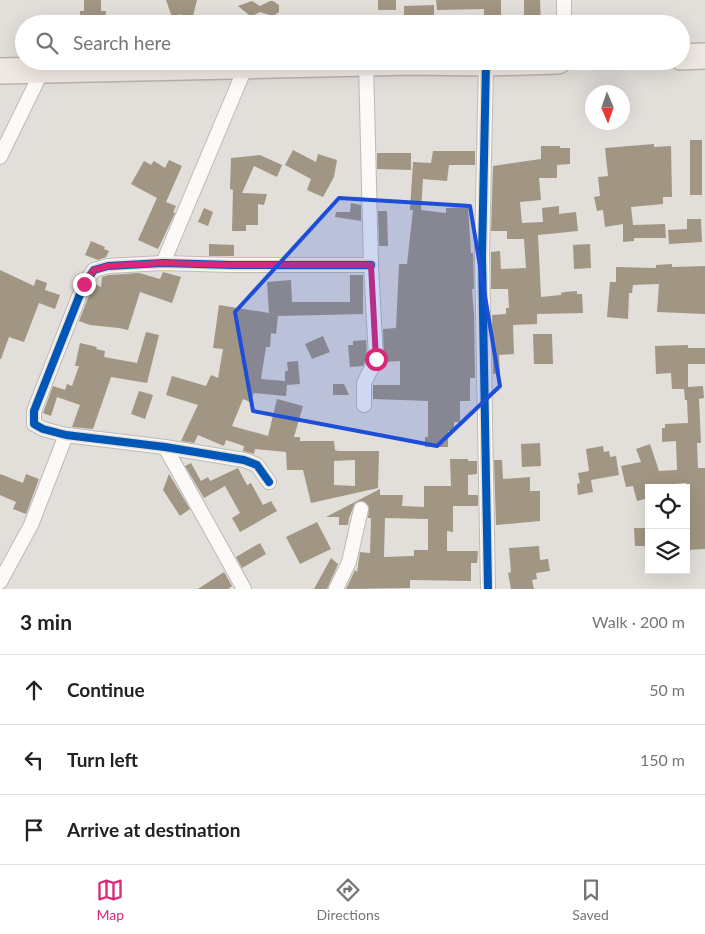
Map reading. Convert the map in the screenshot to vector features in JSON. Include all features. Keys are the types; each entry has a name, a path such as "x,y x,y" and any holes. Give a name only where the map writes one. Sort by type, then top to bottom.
{"highway":[{"path":"690,57 705,56"},
{"path":"0,71 22,70"}],"street":[{"path":"564,0 564,15"},
{"path":"0,157 43,70"},
{"path":"163,263 244,70"},
{"path":"364,405 364,383 376,359 371,265 366,70"},
{"path":"486,70 482,255 488,589"},
{"path":"269,482 257,465 244,460 66,435 34,424 34,411 84,284 94,270 108,266 163,263 371,265"},
{"path":"0,582 30,525 66,435"},
{"path":"165,448 244,589"},
{"path":"336,589 349,562 361,508"}],"highlighted area":[{"path":"339,198 470,206 500,386 437,446 253,411 235,312"}],"building":[{"path":"84,0 101,0 101,11 106,11 106,15 80,15 80,11 84,11"},
{"path":"166,0 197,0 193,15 171,15"},
{"path":"378,0 396,0 396,10 378,10"},
{"path":"436,0 501,0 501,15 484,15 484,9 437,10"},
{"path":"524,0 540,0 541,15 524,15"},
{"path":"252,1 260,6 273,1 279,5 279,12 274,15 260,12 249,15 238,6"},
{"path":"434,5 434,15 404,15 404,6"},
{"path":"690,140 702,140 702,195 690,195"},
{"path":"654,144 654,147 671,146 672,197 663,197 663,204 631,207 633,225 665,224 666,238 634,238 634,241 623,242 623,224 605,227 603,210 597,211 594,197 600,196 598,177 608,176 605,148"},
{"path":"541,146 570,148 570,164 557,165 557,178 539,178 541,200 520,202 522,223 543,222 542,208 559,206 559,214 576,212 578,231 538,235 541,297 577,291 577,294 582,294 583,313 537,314 537,324 513,325 514,354 499,355 500,373 493,374 492,315 506,314 506,308 509,308 508,289 491,289 491,252 500,251 501,269 526,268 524,239 507,239 507,231 491,231 493,166 541,159"},
{"path":"293,150 316,162 318,154 337,160 334,177 323,197 307,190 311,179 285,165"},
{"path":"433,151 475,151 475,165 449,165 447,181 423,179 421,210 446,213 446,208 468,207 471,253 473,253 474,289 472,289 475,378 470,378 470,401 460,401 460,422 454,422 454,431 448,431 448,447 425,447 425,437 428,437 428,401 373,399 373,385 400,385 400,361 384,362 383,329 396,328 399,264 407,264 413,210 410,210 413,162 431,163"},
{"path":"377,153 411,153 411,170 377,169"},
{"path":"260,155 282,165 277,177 254,166 242,193 267,194 264,205 258,204 258,225 246,225 246,231 232,231 233,190 230,189 231,158"},
{"path":"169,160 182,166 166,202 176,206 173,212 175,213 158,249 138,240 157,198 131,184 144,161 151,165 154,161 165,168"},
{"path":"351,203 361,205 361,221 335,217 336,212 350,212"},
{"path":"204,208 213,212 208,226 198,222"},
{"path":"378,211 387,211 388,246 379,246"},
{"path":"687,219 701,219 702,242 669,244 668,230 687,229"},
{"path":"91,241 105,247 104,249 109,251 106,257 98,260 85,255"},
{"path":"209,244 234,245 234,256 209,256"},
{"path":"590,244 591,268 574,269 573,245"},
{"path":"672,264 672,267 705,266 705,314 657,312 659,284 633,285 632,293 629,293 628,319 607,317 610,282 616,282 616,267 656,268 656,265"},
{"path":"0,270 34,286 36,279 47,283 45,290 60,295 55,309 39,303 24,342 9,337 1,359 0,359"},
{"path":"163,272 181,277 172,303 140,292 128,330 90,325 79,321 92,288 95,284 101,287 102,277 139,273 160,279"},
{"path":"350,275 363,275 363,314 278,316 276,334 271,333 270,347 266,347 261,379 285,381 285,371 288,371 287,362 298,361 300,384 287,385 286,396 254,393 250,402 243,399 232,426 268,436 277,399 303,406 294,437 300,437 300,441 334,441 335,450 338,451 379,451 378,488 311,503 303,470 287,470 286,452 255,449 254,454 243,451 244,446 226,440 224,446 198,435 194,443 181,441 198,405 166,395 172,376 206,386 211,375 218,378 223,349 213,348 219,305 269,313 267,282 291,280 292,302 350,302","holes":["355,460 355,486 334,485 334,461"]},
{"path":"146,332 159,335 147,383 111,377 93,429 72,427 80,405 57,397 51,416 43,413 53,386 65,390 67,384 72,386 79,366 75,366 80,343 105,351 104,357 137,363"},
{"path":"533,334 552,334 553,364 534,364"},
{"path":"323,336 330,352 312,359 305,344"},
{"path":"366,340 367,357 363,366 350,367 348,345 353,345 353,341"},
{"path":"688,345 688,348 705,348 705,364 688,364 688,387 703,386 704,398 699,399 701,443 697,443 698,468 705,468 705,549 690,550 690,484 645,484 645,499 637,501 633,486 626,487 621,466 641,462 636,449 650,444 659,471 677,470 676,441 662,442 662,428 665,428 665,424 688,423 687,400 685,400 684,389 672,389 671,373 656,374 655,346"},
{"path":"333,384 344,384 349,395 333,395"},
{"path":"139,391 153,395 145,419 131,414"},
{"path":"540,443 541,466 522,467 521,444"},
{"path":"603,446 604,452 609,451 610,457 616,456 619,475 591,480 593,492 578,495 577,484 580,483 578,473 589,471 586,449"},
{"path":"450,459 477,461 477,474 468,475 468,495 478,495 478,506 453,506 453,532 447,531 447,551 478,551 477,563 471,563 471,581 410,580 410,588 346,589 355,570 357,572 360,552 370,553 371,518 368,518 369,507 363,501 355,503 348,525 339,525 339,517 326,517 380,489 380,495 403,495 402,506 424,507 424,486 451,486","holes":["385,518 428,519 428,550 414,550 414,556 384,557"]},
{"path":"494,460 502,460 503,479 530,477 530,491 540,491 540,521 496,525"},
{"path":"191,463 201,481 208,477 210,481 238,468 247,485 251,483 263,505 271,501 277,511 240,532 232,518 240,513 225,486 204,498 185,466"},
{"path":"0,474 23,483 26,474 39,479 26,514 13,509 16,502 0,495"},
{"path":"169,474 190,509 180,516 163,490"},
{"path":"317,522 331,549 300,564 286,537"},
{"path":"634,528 645,528 645,546 635,546"},
{"path":"260,543 266,554 242,568 236,557"},
{"path":"539,546 540,560 548,559 550,571 536,573 537,579 532,580 534,589 511,589 508,573 511,572 509,548"},
{"path":"331,558 338,564 327,589 314,589"},
{"path":"224,572 232,586 228,589 198,589"}],"cycle path":[{"path":"486,70 482,255 488,589"},
{"path":"269,482 257,465 244,460 165,447 66,435 43,429 34,424 34,411 84,284 94,270 108,266 163,263 371,265"}],"route":[{"path":"84,284 94,270 108,266 163,263 371,265 376,359"}]}
